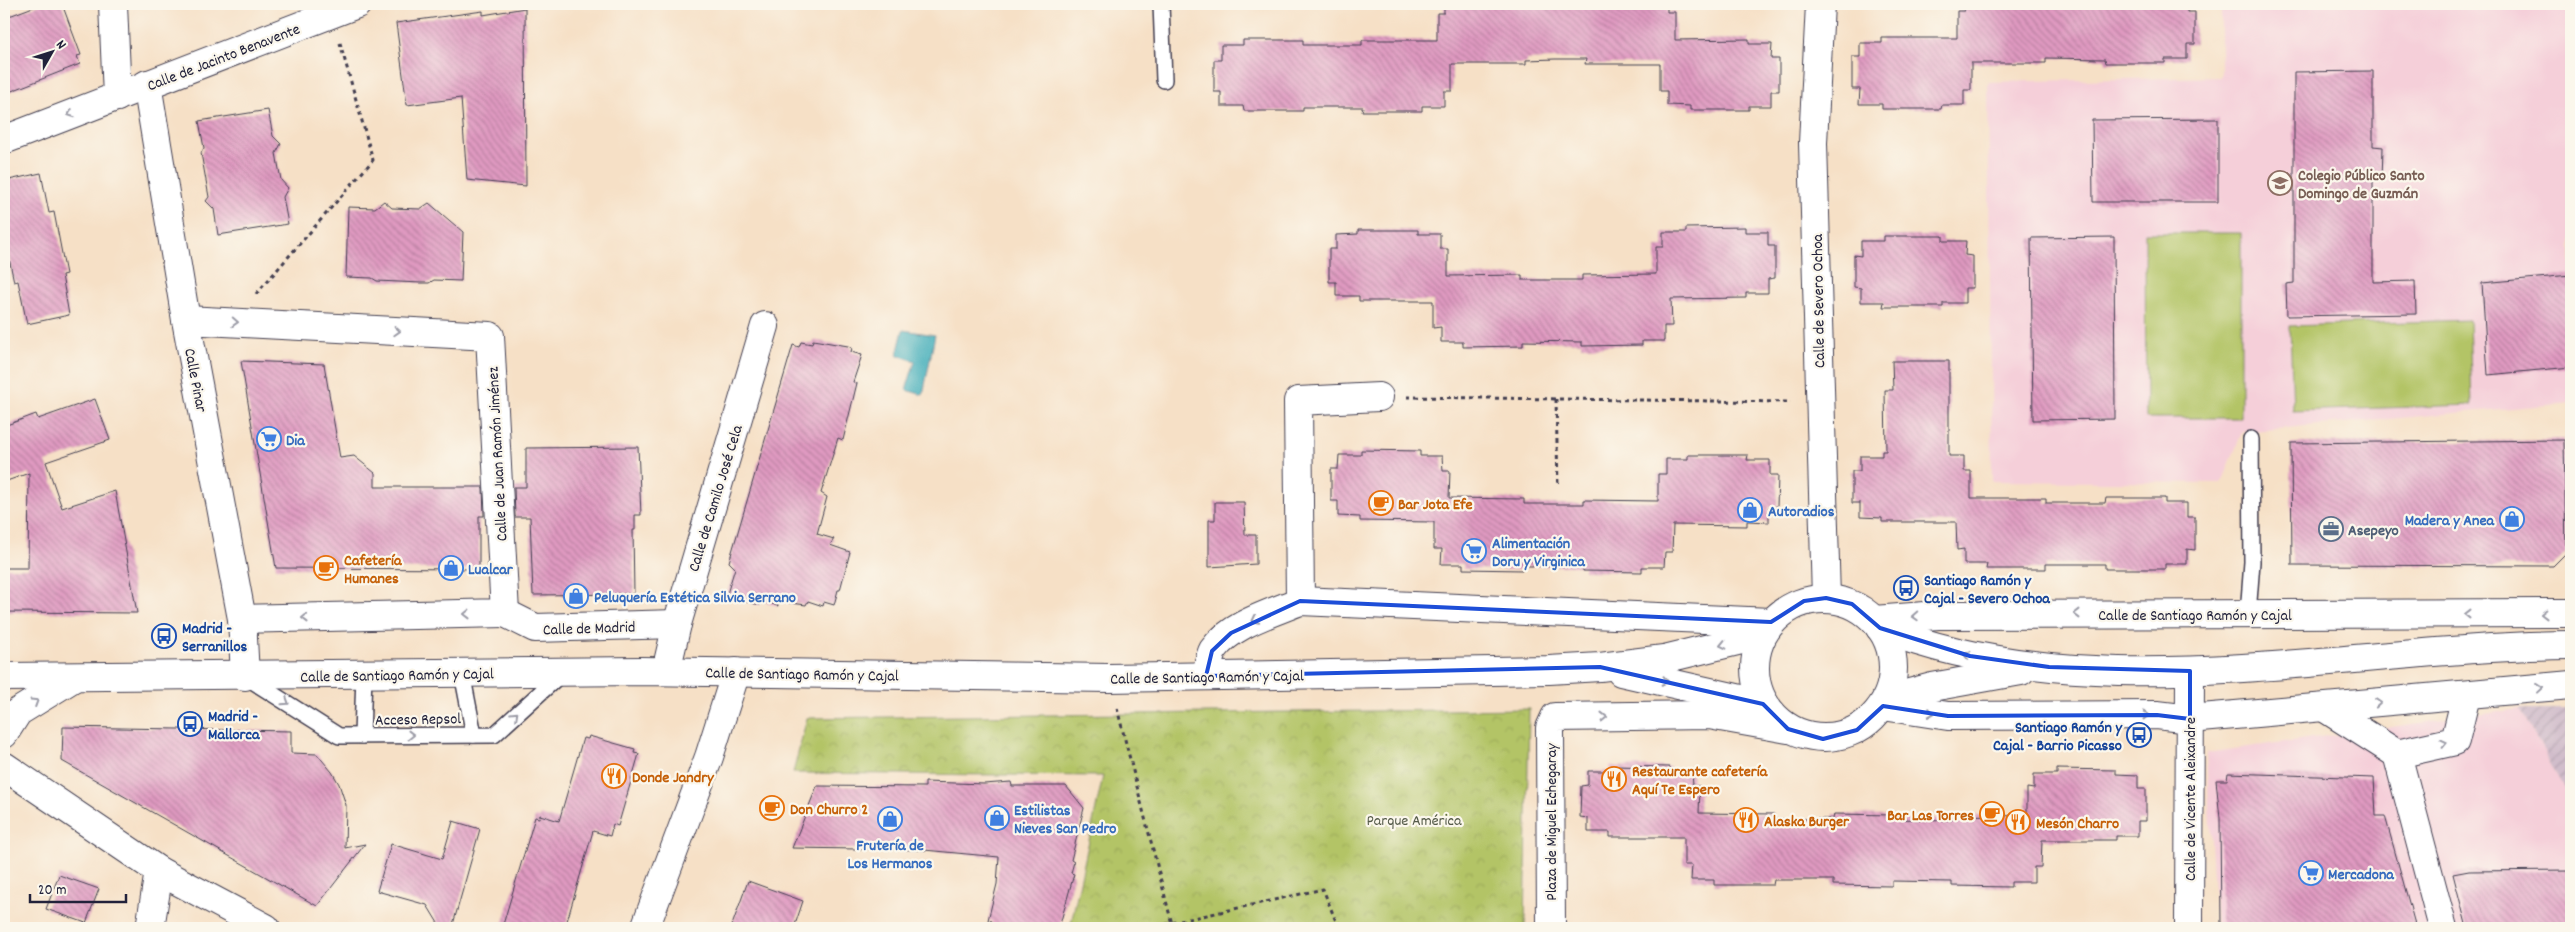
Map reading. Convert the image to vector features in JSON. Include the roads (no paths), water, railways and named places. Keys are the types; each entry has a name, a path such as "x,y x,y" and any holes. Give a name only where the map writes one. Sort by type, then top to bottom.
{"street":[{"path":"113,4 117,97"},
{"name":"Calle de Jacinto Benavente","path":"4,140 357,4"},
{"name":"Calle de Severo Ochoa","path":"1820,4 1813,143 1826,598"},
{"name":"Calle Pinar","path":"147,84 186,320 242,619 245,676"},
{"name":"Calle de Juan Ramón Jiménez","path":"186,320 490,336 505,613"},
{"name":"Calle de Camilo José Cela","path":"666,671 677,624 765,326"},
{"path":"1300,601 1298,401 1379,397"},
{"path":"1877,624 1890,644 1894,662 1893,681 1885,702 1857,730 1823,739 1788,729 1763,704 1755,685 1754,664 1758,644 1769,624 1784,611 1804,601 1826,598 1852,604 1877,624 1917,642 1970,656 2049,667 2190,671 2503,646 2571,645"},
{"path":"1206,676 1212,651 1231,633 1258,618 1300,601 1769,624"},
{"path":"242,619 505,613"},
{"name":"Calle de Madrid","path":"505,613 535,628 677,624"},
{"name":"Calle de Santiago Ramón y Cajal","path":"1877,624 1938,615 2571,613"},
{"name":"Calle de Santiago Ramón y Cajal","path":"4,677 74,678 666,671 1109,678 1600,667 1664,659 1742,640 1769,624"},
{"name":"Calle de Santiago Ramón y Cajal","path":"1600,667 1763,704"},
{"path":"1885,702 1932,687 2049,667"},
{"name":"Calle de Vicente Aleixandre","path":"2189,928 2190,671"},
{"path":"645,928 709,757 736,672"},
{"path":"4,734 18,712 74,678"},
{"path":"1885,702 1948,716 2157,715 2190,719 2466,696 2571,685"},
{"path":"2396,754 2455,741 2466,696"},
{"path":"2326,708 2396,754 2443,928"},
{"name":"Plaza de Miguel Echegaray","path":"1551,928 1550,728 1555,717 1709,716 1788,729"},
{"path":"6,770 159,871 266,928"},
{"path":"150,928 159,871"}],"lane":[{"path":"1161,4 1164,80"},
{"path":"2248,614 2252,562 2251,438"},
{"name":"Acceso Repsol","path":"245,676 339,736 494,735 563,672"},
{"name":"Acceso Repsol","path":"462,673 474,735"},
{"name":"Acceso Repsol","path":"362,736 364,674"}],"water":[{"path":"903,330 935,335 923,395 906,390 915,361 897,355"}],"place":[{"name":"Colegio Público Santo Domingo de Guzmán","path":"2280,183"},
{"name":"Dia","path":"269,439"},
{"name":"Bar Jota Efe","path":"1381,503"},
{"name":"Autoradios","path":"1750,510"},
{"name":"Madera y Anea","path":"2512,519"},
{"name":"Asepeyo","path":"2331,529"},
{"name":"Alimentación Doru y Virginica","path":"1474,551"},
{"name":"Cafetería Humanes","path":"326,568"},
{"name":"Lualcar","path":"451,568"},
{"name":"Santiago Ramón y Cajal - Severo Ochoa","path":"1906,588"},
{"name":"Peluquería Estética Silvia Serrano","path":"576,596"},
{"name":"Madrid - Serranillos","path":"164,636"},
{"name":"Madrid - Mallorca","path":"190,724"},
{"name":"Santiago Ramón y Cajal - Barrio Picasso","path":"2139,735"},
{"name":"Donde Jandry","path":"614,776"},
{"name":"Restaurante cafetería Aquí Te Espero","path":"1614,779"},
{"name":"Don Churro 2","path":"772,808"},
{"name":"Bar Las Torres","path":"1992,814"},
{"name":"Estilistas Nieves San Pedro","path":"997,818"},
{"name":"Frutería de Los Hermanos","path":"890,819"},
{"name":"Alaska Burger","path":"1746,820"},
{"name":"Mesón Charro","path":"2018,822"},
{"name":"Mercadona","path":"2311,873"}],"park label":[{"name":"Parque América","path":"1414,819"}]}
